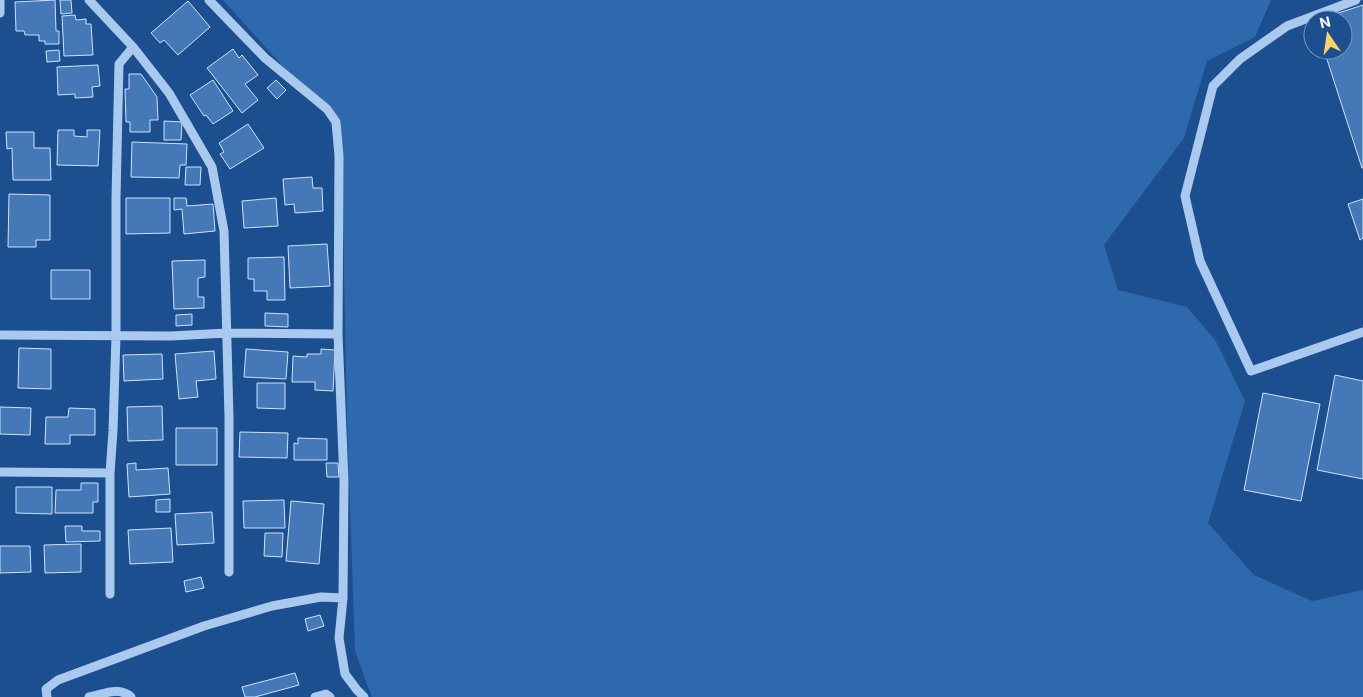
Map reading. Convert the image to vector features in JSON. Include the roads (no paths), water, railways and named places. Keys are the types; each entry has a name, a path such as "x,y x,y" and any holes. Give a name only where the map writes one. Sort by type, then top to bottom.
{"street":[{"path":"0,0 0,13"},
{"path":"89,0 133,47 169,93 212,167 224,231 227,332 229,572"},
{"path":"209,0 265,58 327,109 336,122 339,165 338,334 344,481 344,598 339,638 345,674 356,690 364,697"},
{"path":"1356,0 1286,26 1240,59 1213,86 1185,196 1200,261 1251,371 1363,332"},
{"path":"110,594 110,473 116,336 116,198 119,64 133,47"},
{"path":"0,336 171,336 227,332 338,334"},
{"path":"0,472 110,473"},
{"path":"47,697 46,689 58,680 204,626 272,606 321,597 344,598"},
{"path":"90,697 116,690 125,692 131,697"},
{"path":"315,697 326,694 330,697"}]}
